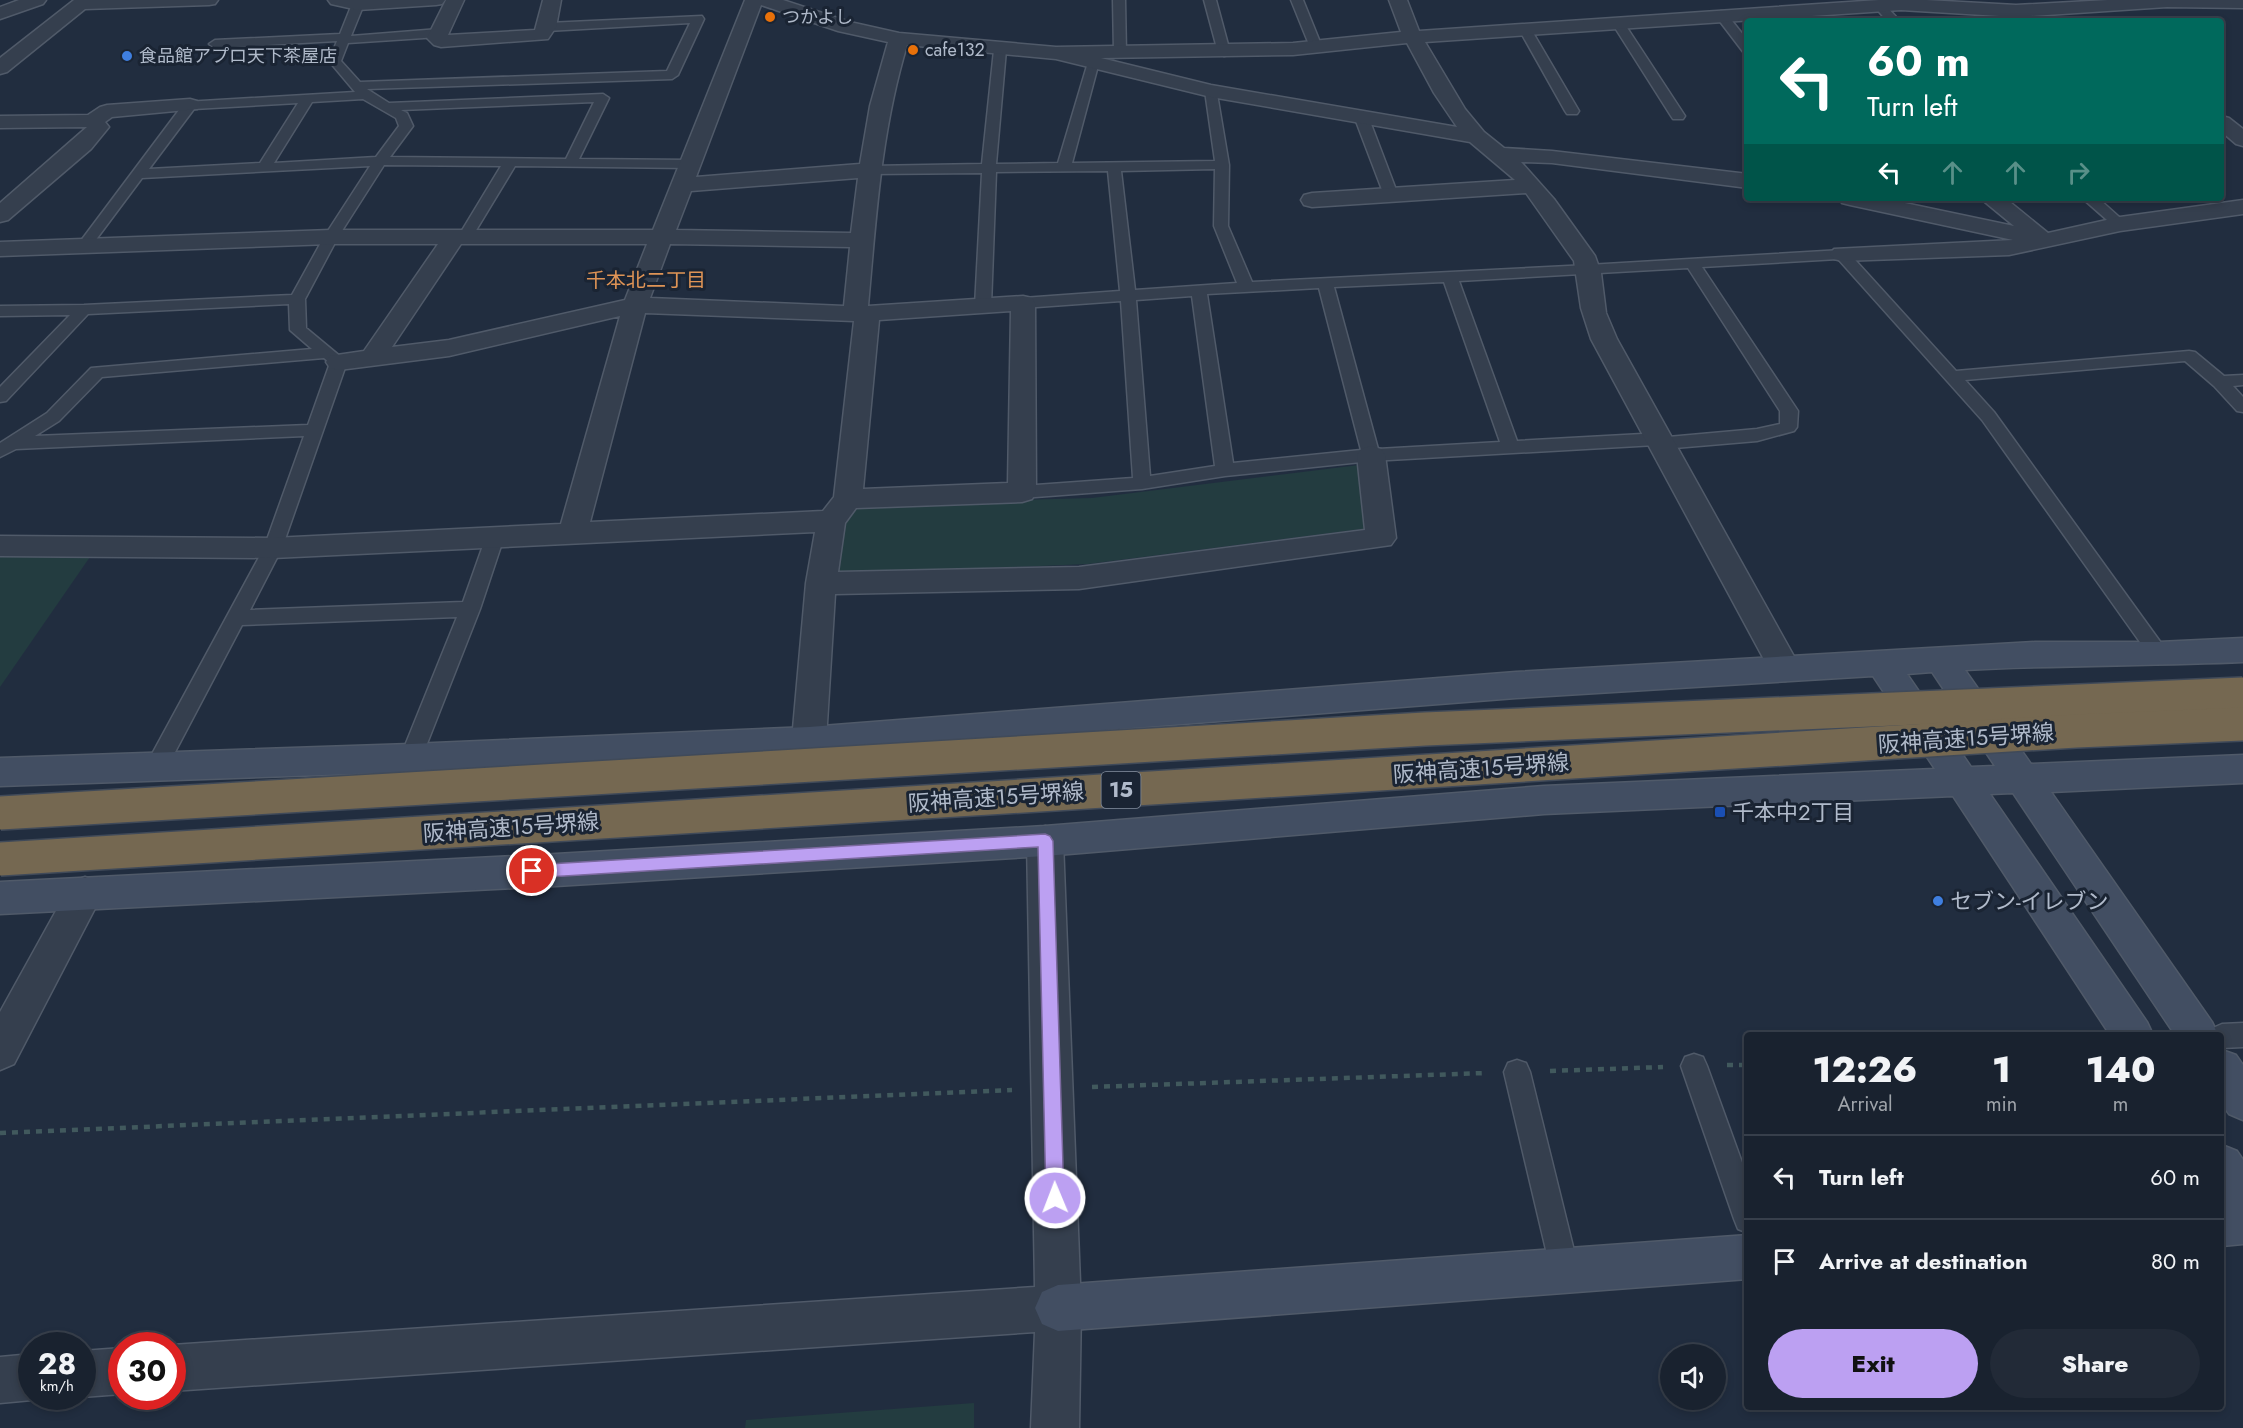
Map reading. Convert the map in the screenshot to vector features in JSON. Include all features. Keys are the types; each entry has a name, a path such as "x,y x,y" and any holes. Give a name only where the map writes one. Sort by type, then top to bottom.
{"highway":[{"name":"阪神高速15号堺線","path":"0,813 1425,729 2243,694"},
{"name":"阪神高速15号堺線","path":"0,859 2076,731 2243,724"}],"street":[{"path":"0,13 37,0"},
{"path":"0,68 82,2 209,0"},
{"path":"337,0 358,4 436,0"},
{"path":"455,0 437,38 441,41 541,34 547,27 552,0"},
{"path":"573,533 635,305 754,0"},
{"path":"765,0 845,27 899,39 1000,50 1056,53 1224,52 1316,47 1413,37 1526,31 1715,16 1812,16 1901,4 2016,11 2083,4 2243,3"},
{"path":"1398,0 1413,37 1442,90 1478,137 1511,163 1531,186 1585,258 1597,322 1785,669"},
{"path":"1695,0 1715,16"},
{"path":"2083,4 2099,18"},
{"path":"10,36 40,36"},
{"path":"808,740 821,583 840,510 861,314 863,240 870,170 889,69 899,39"},
{"path":"1056,53 1211,91 1478,137"},
{"path":"0,137 9,122 93,121 107,111 190,105"},
{"path":"0,215 83,144 99,127 93,121"},
{"path":"2224,124 2243,140"},
{"path":"1498,154 1552,157 1744,181"},
{"path":"686,174 870,170"},
{"path":"1312,200 1531,186"},
{"path":"1864,201 2045,240"},
{"path":"1995,201 2045,240"},
{"path":"1842,254 2009,248 2120,224 2243,207"},
{"path":"0,249 331,237 662,237 863,240"},
{"path":"373,357 460,237"},
{"path":"0,546 273,548 573,533 1022,492 1023,303 861,314 635,305 448,348 373,357 333,357"},
{"path":"821,583 1079,578 1381,538 1371,455"},
{"path":"0,772 411,758 808,740 1516,685 2035,654 2159,654 2243,650"},
{"path":"1941,660 2196,1032"},
{"path":"1882,663 2131,1032"},
{"path":"0,897 556,870 1045,841 1544,800 2243,769"},
{"path":"1045,841 1058,1308 1055,1428"},
{"path":"0,1052 85,893"},
{"path":"2224,1072 2243,1100"},
{"path":"2224,1169 2243,1198"},
{"path":"2224,1224 2243,1222"},
{"path":"186,1367 1058,1308 1744,1257"},
{"path":"0,1380 18,1378"}],"lane":[{"path":"1119,0 1120,53"},
{"path":"1210,0 1224,52"},
{"path":"1297,0 1316,47"},
{"path":"333,357 298,330 297,299 331,237 380,161 406,126 402,116 361,90 336,61 358,4"},
{"path":"1880,6 1891,18"},
{"path":"1715,16 1744,46"},
{"path":"84,246 190,105 306,99 361,90 672,75 698,19 547,27"},
{"path":"1618,23 1678,116"},
{"path":"1526,31 1572,111"},
{"path":"216,44 439,33"},
{"path":"983,306 989,167 1000,50"},
{"path":"1065,166 1093,62"},
{"path":"1211,91 1222,165 1221,226 1246,287"},
{"path":"387,108 603,98 570,164"},
{"path":"264,168 306,99"},
{"path":"1361,116 1391,195"},
{"path":"140,174 380,161 570,164 686,174"},
{"path":"460,237 511,162"},
{"path":"870,170 1222,165"},
{"path":"1114,166 1128,295 1142,483"},
{"path":"2093,201 2120,224"},
{"path":"1023,303 1246,287 1588,270 1842,254 1988,416 2159,654"},
{"path":"1022,492 1142,483 1225,470 1371,455 1756,435 1788,427 1789,411 1692,263"},
{"path":"1450,277 1511,448"},
{"path":"1325,283 1371,455"},
{"path":"1199,290 1225,470"},
{"path":"0,311 84,310 297,299"},
{"path":"0,397 84,310"},
{"path":"1952,376 2189,356 2220,382 2243,407"},
{"path":"156,767 273,548 314,430 333,357"},
{"path":"6,447 52,417 97,372 333,357"},
{"path":"2220,382 2243,380"},
{"path":"6,447 314,430"},
{"path":"411,758 470,609 495,537"},
{"path":"236,618 470,609"},
{"path":"2224,1036 2243,1035"},
{"path":"1694,1066 1744,1208"},
{"path":"1518,1072 1566,1271"}],"path":[{"path":"0,1133 1052,1088 1744,1065"}],"green space":[{"path":"1359,465 1370,528 1088,564 843,574 833,568 839,541 846,525 850,517 863,504 1092,498"},
{"path":"0,552 92,554 0,687"},
{"path":"974,1403 974,1428 745,1428 746,1420"}],"place":[{"name":"つかよし","path":"770,17"},
{"name":"cafe132","path":"913,50"},
{"name":"食品館アプロ天下茶屋店","path":"127,56"},
{"name":"千本中2丁目","path":"1720,812"},
{"name":"セブン-イレブン","path":"1938,901"}],"district":[{"name":"千本北二丁目","path":"646,280"}],"route":[{"path":"532,871 1045,841 1055,1198"}]}
